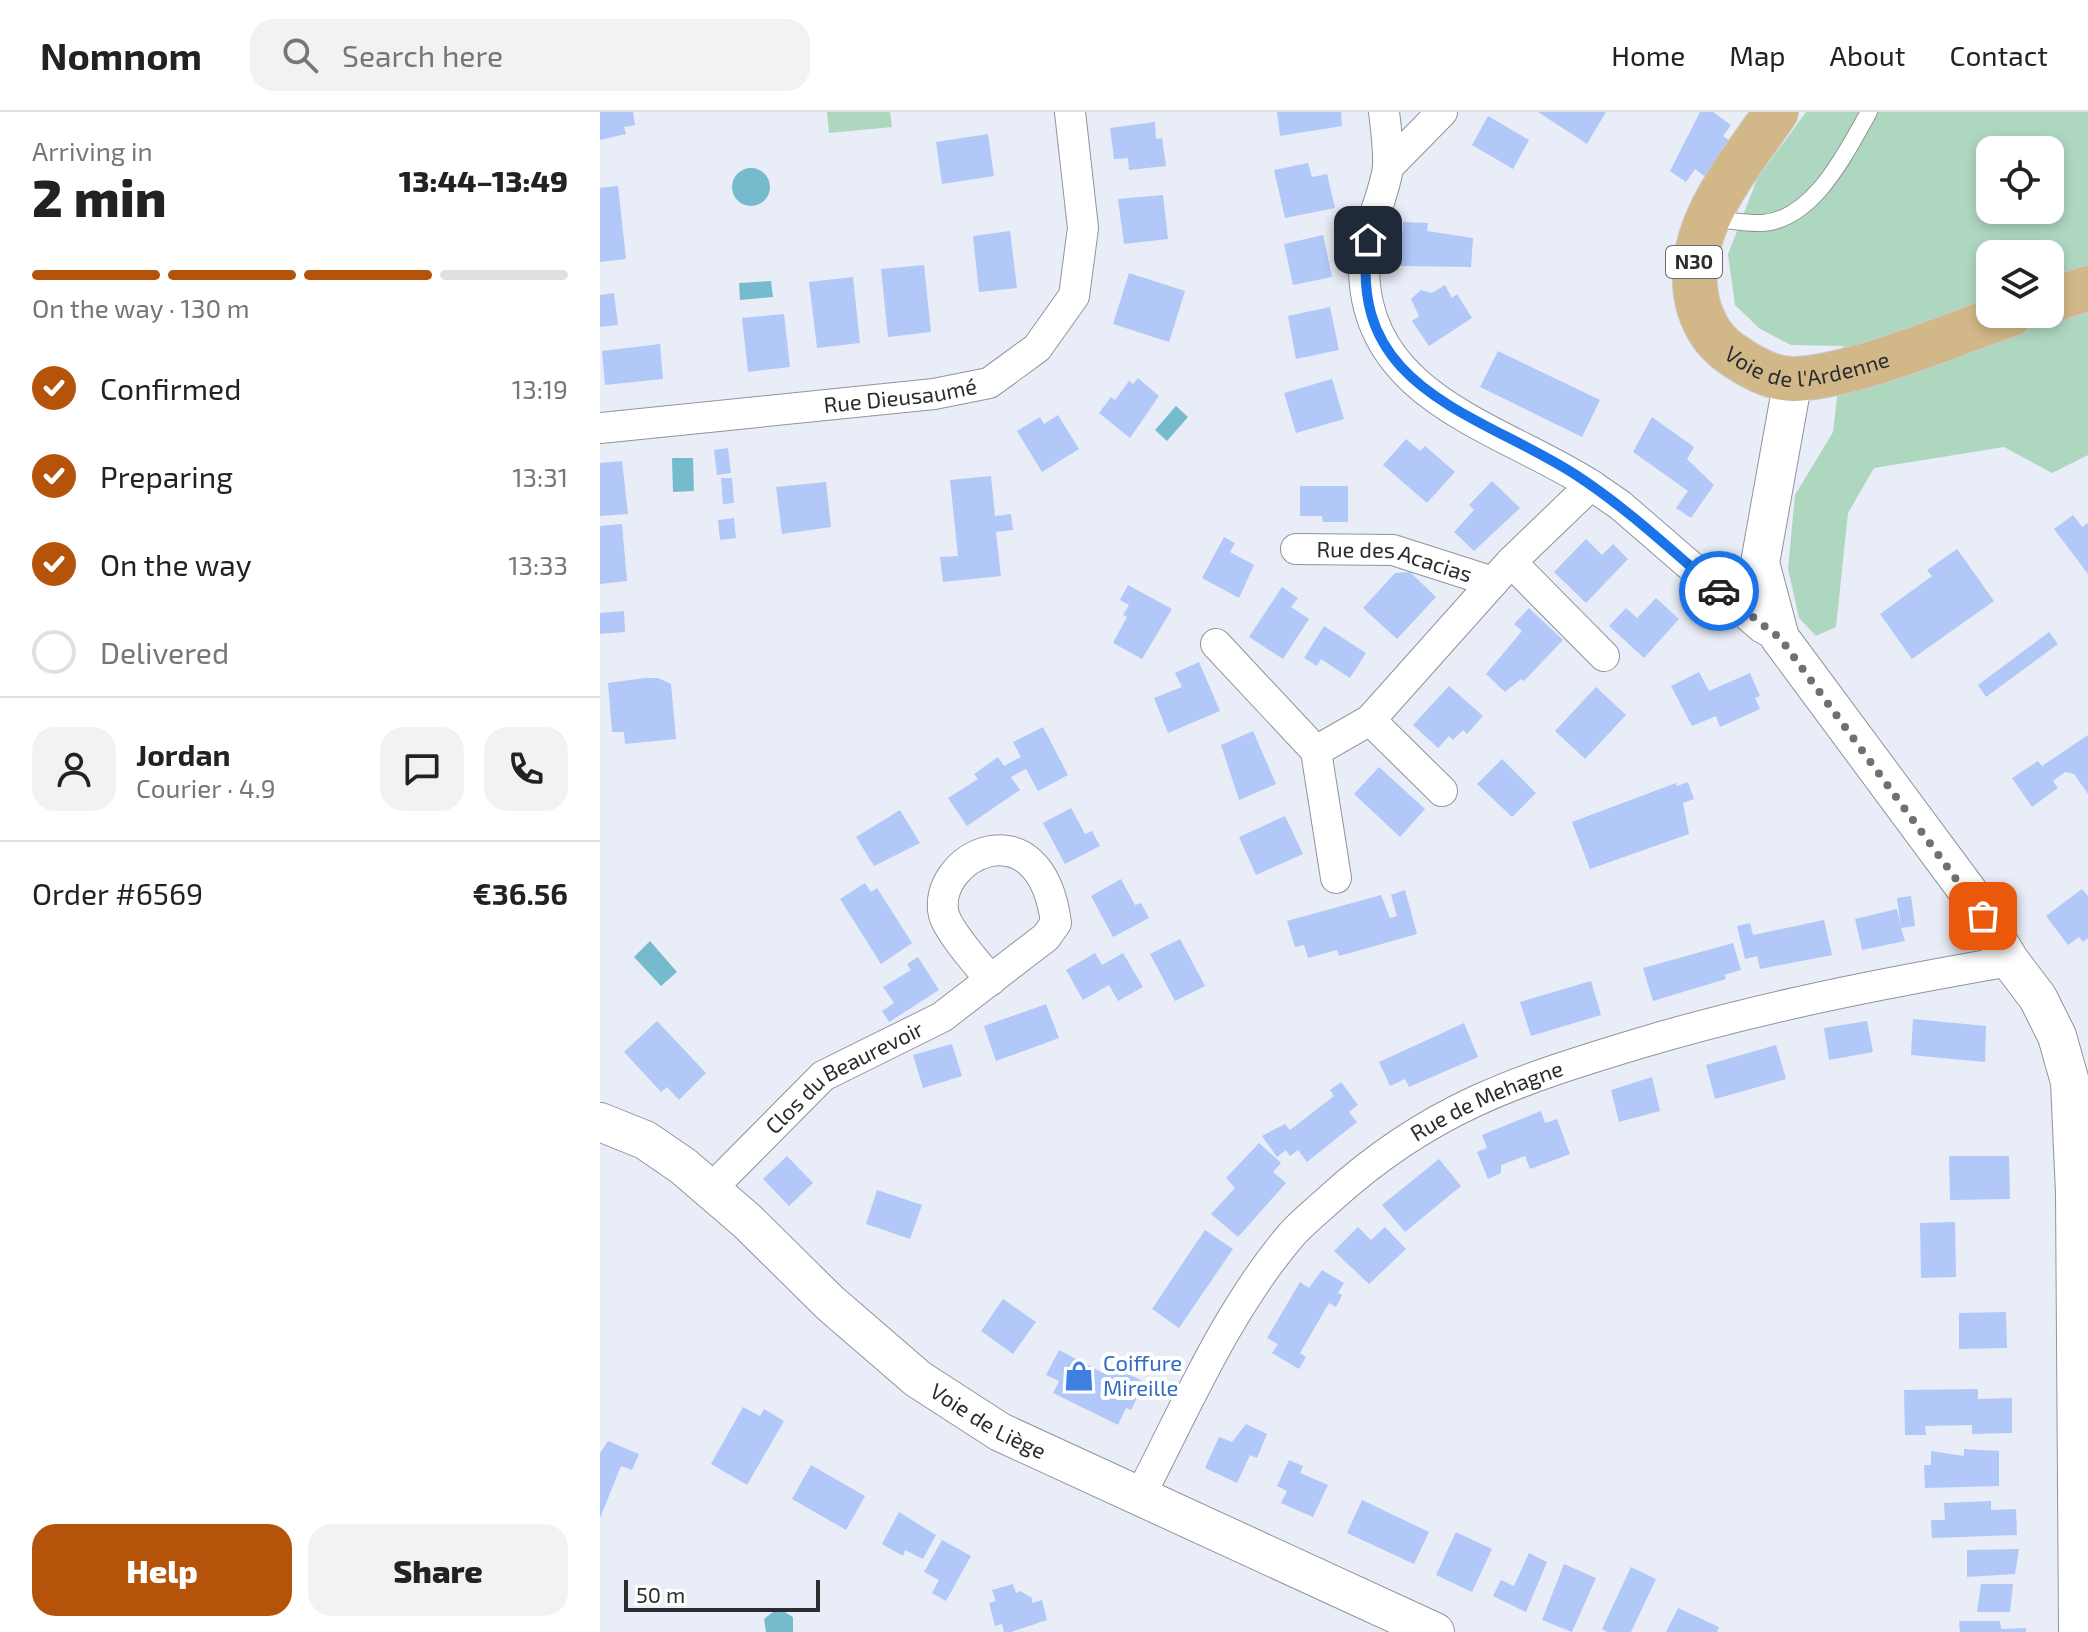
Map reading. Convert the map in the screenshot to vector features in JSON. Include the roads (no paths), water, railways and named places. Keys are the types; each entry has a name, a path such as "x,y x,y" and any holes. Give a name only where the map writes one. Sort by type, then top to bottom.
{"main road":[{"name":"Voie de l'Ardenne","path":"1776,112 1707,218 1696,246 1692,282 1705,327 1723,347 1751,367 1793,379 1853,368 1976,326"},
{"path":"2064,296 2088,288"}],"street":[{"name":"Rue Dieusaumé","path":"600,428 934,394 989,383 1037,348 1074,296 1083,228 1070,112"},
{"path":"1384,112 1388,167 1372,214 1364,266 1369,303 1379,336 1393,359 1413,382 1453,409 1591,485 1620,505 1761,627 1780,638"},
{"path":"1388,167 1442,112"},
{"path":"1793,379 1760,563 1780,638 1969,893 2010,961 2038,998 2057,1036 2070,1082 2075,1193 2078,1632"},
{"name":"Rue des Acacias","path":"1316,751 1370,720 1502,572 1591,485"},
{"name":"Rue des Acacias","path":"1296,549 1393,550 1502,572 1604,656"},
{"path":"1216,644 1316,751 1336,878"},
{"path":"1370,720 1442,791"},
{"name":"Rue de Mehagne","path":"1140,1496 1251,1285 1304,1222 1356,1175 1427,1123 1490,1092 1544,1072 1670,1034 1827,993 2010,961"},
{"name":"Clos du Beaurevoir","path":"711,1189 823,1076 942,1017 991,980"},
{"name":"Voie de Liège","path":"600,1122 645,1140 711,1189 830,1303 918,1379 1000,1432 1435,1632"}],"lane":[{"path":"1707,218 1766,223 1792,211 1827,184 1869,112"}],"water":[{"path":"751,168 764,174 770,187 764,200 751,206 738,200 732,187 738,174"},
{"path":"771,281 773,297 740,300 739,283"},
{"path":"1176,406 1188,417 1167,441 1155,430"},
{"path":"672,458 693,458 694,491 673,492"},
{"path":"650,941 677,972 661,986 634,957"},
{"path":"778,1608 793,1617 793,1632 766,1632 764,1619"}],"place":[{"name":"Coiffure Mireille","path":"1079,1376"}]}
